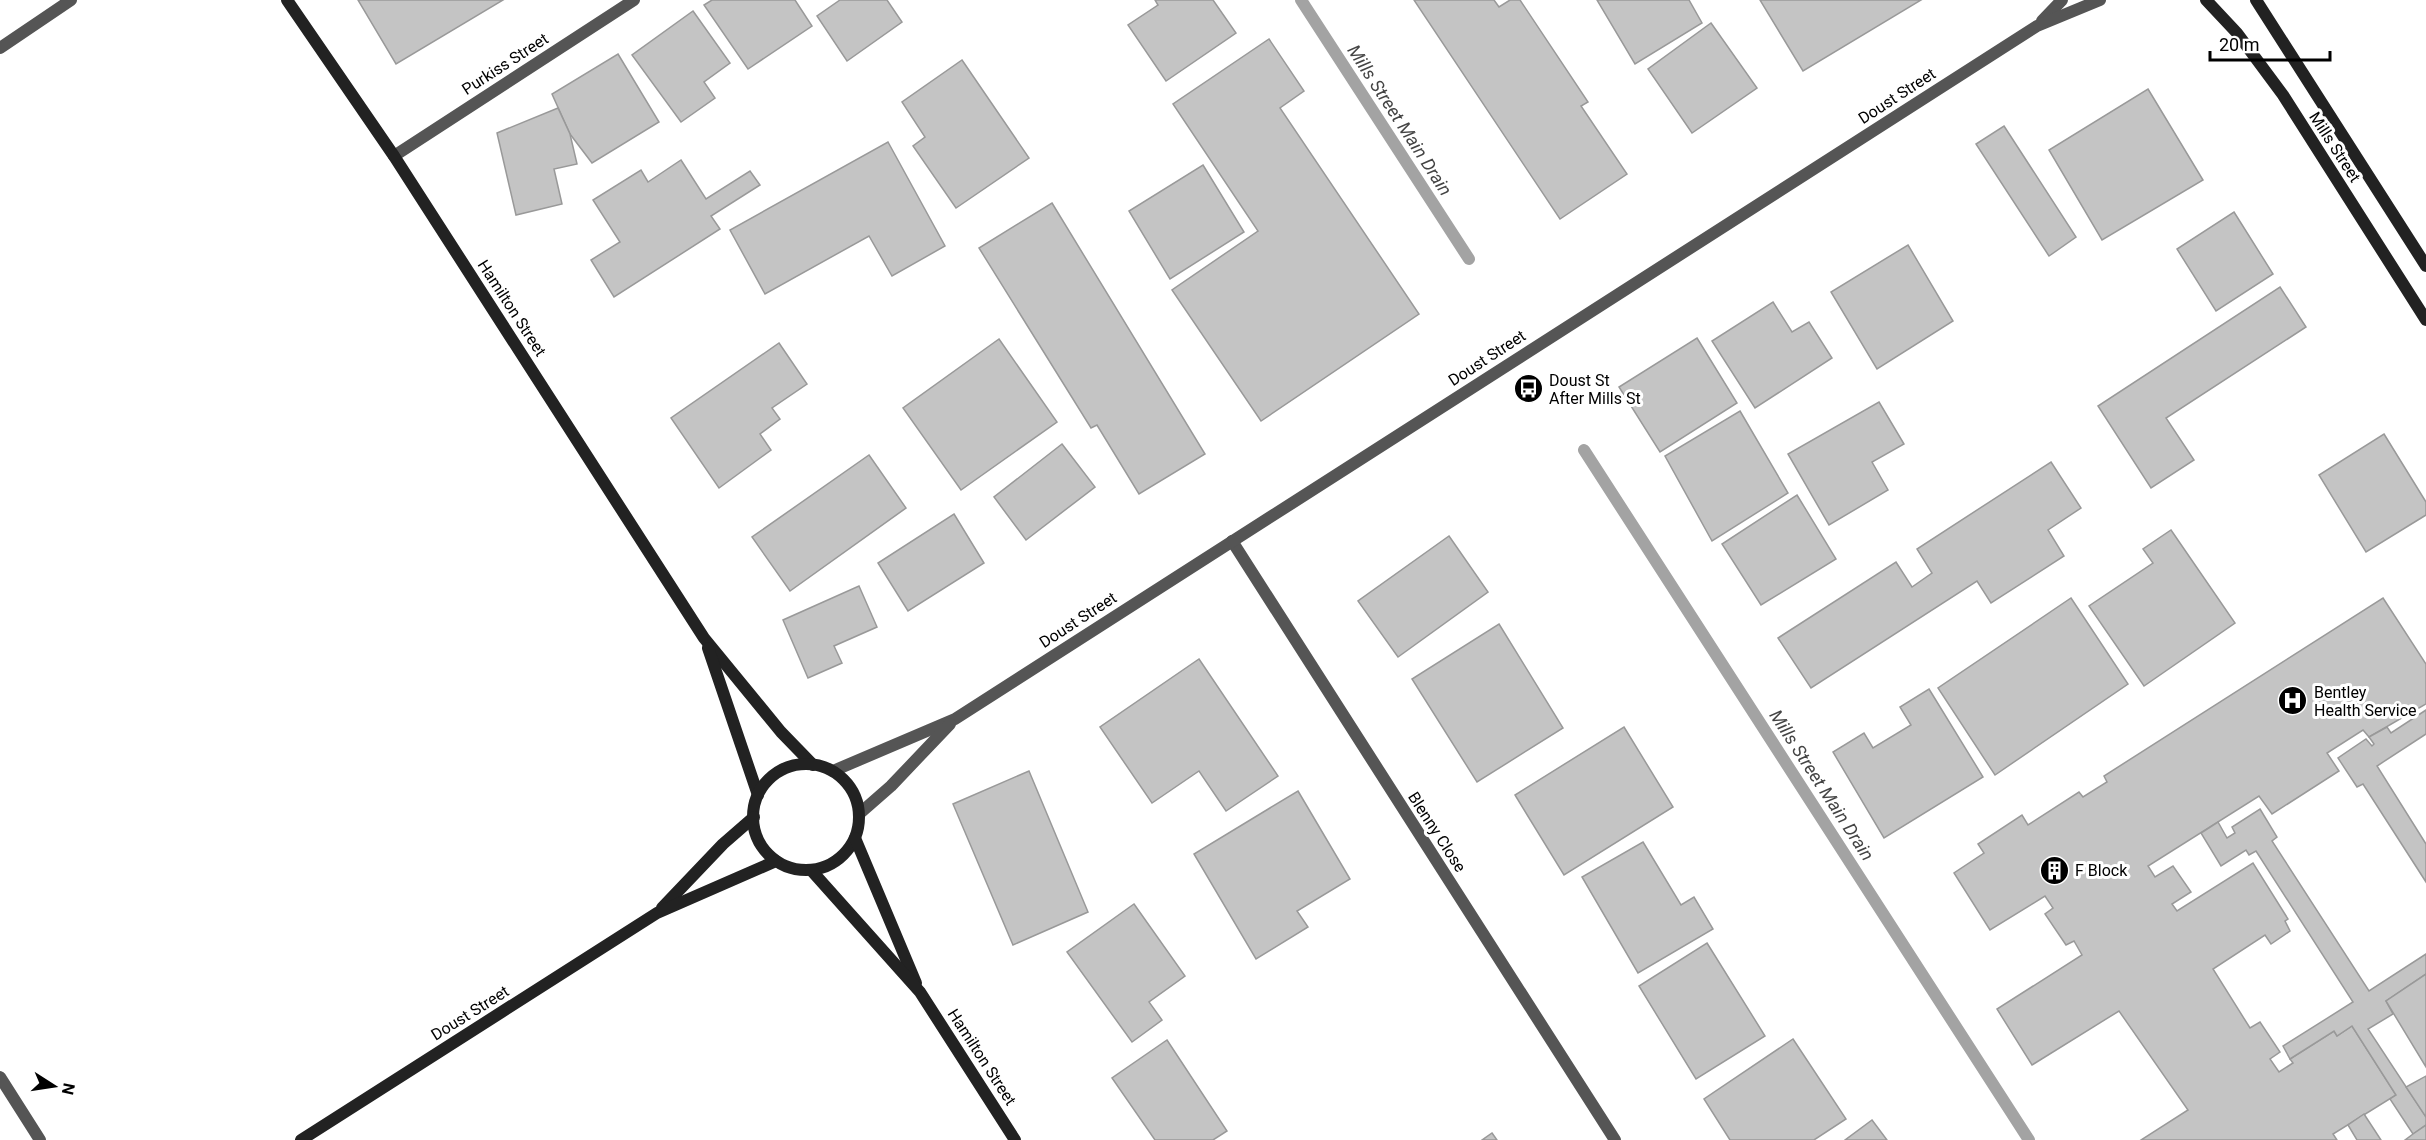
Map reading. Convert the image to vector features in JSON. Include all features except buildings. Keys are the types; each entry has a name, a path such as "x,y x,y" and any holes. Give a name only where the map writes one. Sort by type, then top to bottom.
{"main road":[{"name":"Hamilton Street","path":"287,0 394,156 704,638 781,732 813,765"},
{"name":"Mills Street","path":"2206,0 2237,33 2283,96 2426,320"},
{"name":"Mills Street","path":"2256,0 2426,266"},
{"name":"Hamilton Street","path":"704,638 758,795"},
{"path":"813,765 833,771 846,782 855,797 859,814 855,838 848,850 826,867 811,870 787,867 776,861 764,849 756,834 754,817 758,795 766,782 778,772 792,766 813,765"},
{"name":"Doust Street","path":"657,913 723,844 754,817"},
{"name":"Hamilton Street","path":"855,838 920,992"},
{"name":"Doust Street","path":"301,1140 657,913 776,861"},
{"name":"Hamilton Street","path":"811,870 920,992 1015,1140"}],"street":[{"path":"0,48 71,0"},
{"name":"Purkiss Street","path":"394,156 634,0"},
{"name":"Doust Street","path":"2037,26 2062,0"},
{"name":"Doust Street","path":"833,771 955,719 2037,26 2100,0"},
{"name":"Blenny Close","path":"1232,541 1615,1140"},
{"name":"Doust Street","path":"859,814 891,786 955,719"},
{"path":"0,1077 40,1140"}],"waterway":[{"name":"Mills Street Main Drain","path":"1301,0 1469,259"},
{"name":"Mills Street Main Drain","path":"1584,450 2029,1140"}],"place":[{"name":"Doust St After Mills St","path":"1528,389"},
{"name":"Bentley Health Service","path":"2293,701"},
{"name":"F Block","path":"2054,870"}]}
